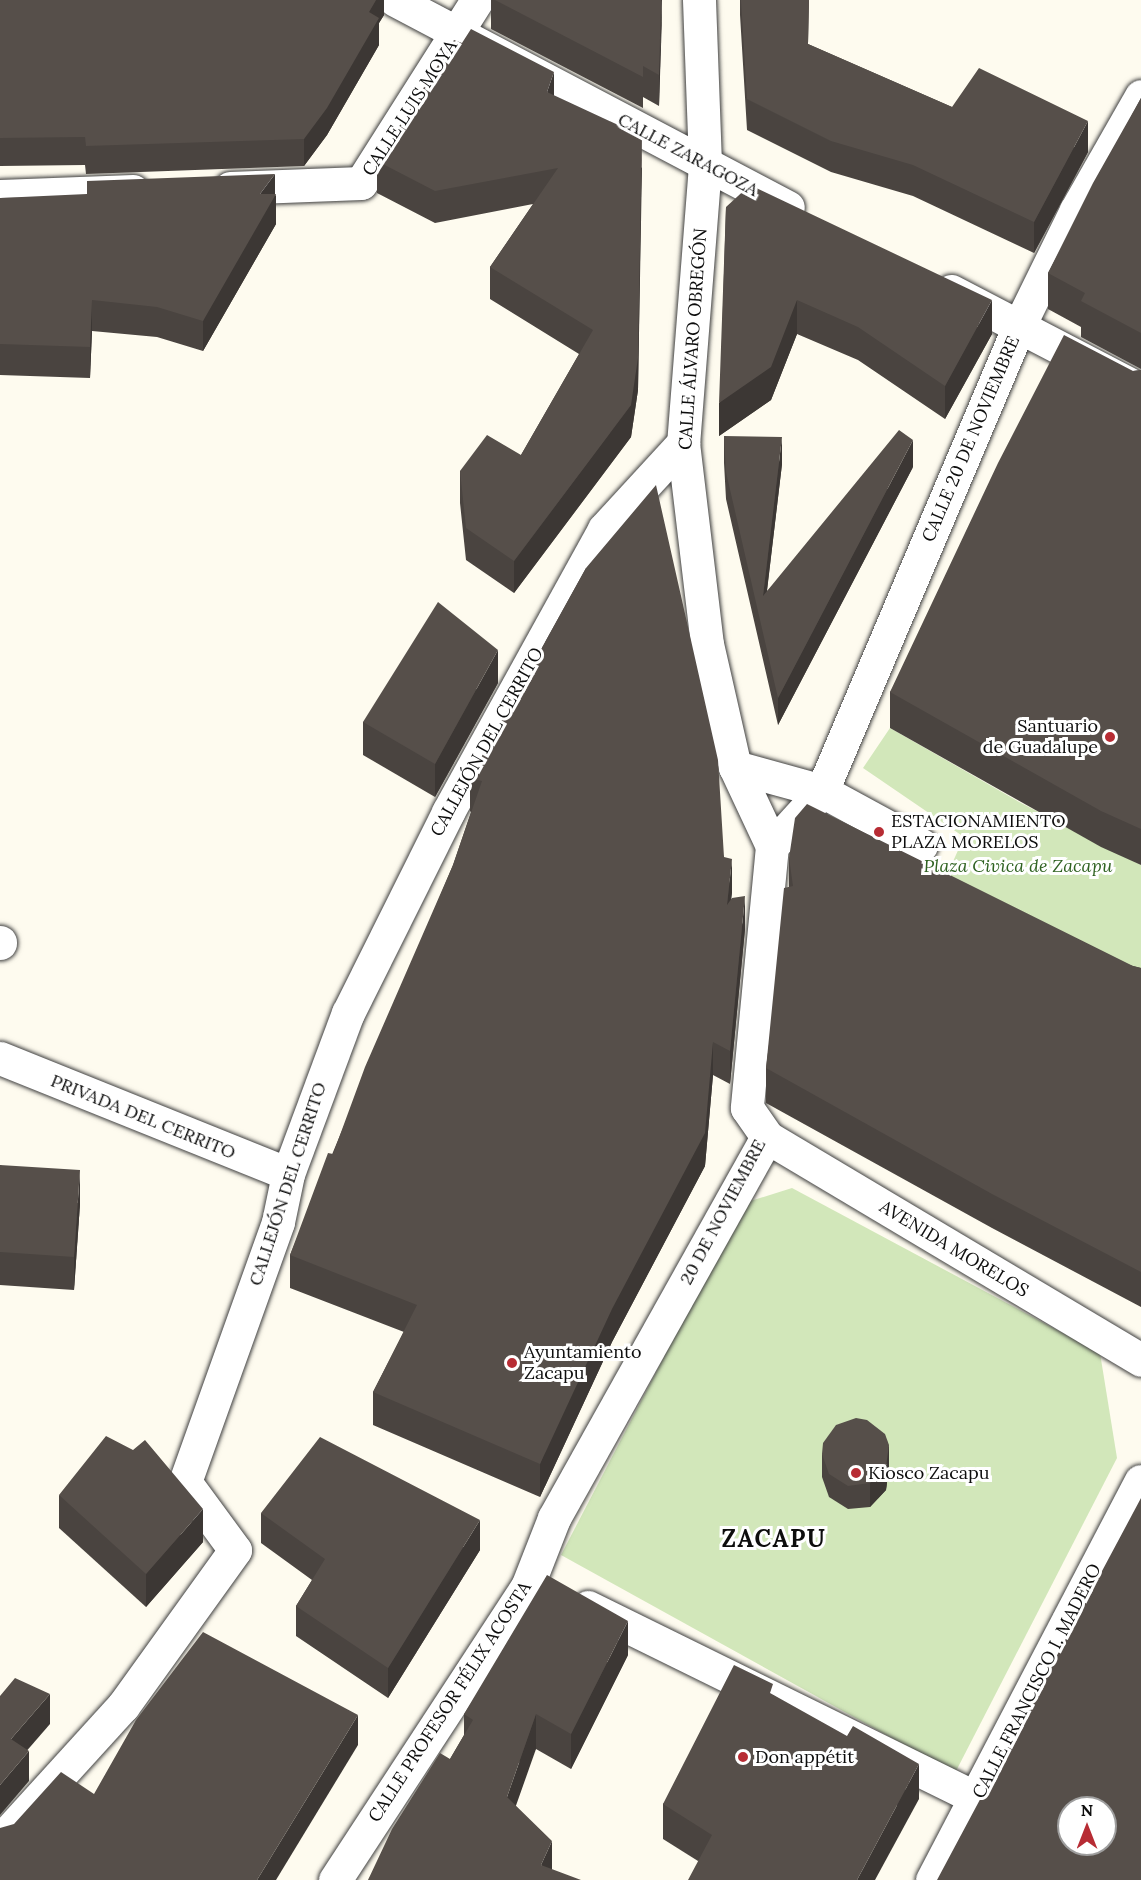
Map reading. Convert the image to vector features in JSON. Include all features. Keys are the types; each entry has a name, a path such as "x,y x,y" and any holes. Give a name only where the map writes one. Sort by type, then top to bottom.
{"street":[{"name":"CALLE ZARAGOZA","path":"395,0 820,224"},
{"path":"459,32 477,0"},
{"name":"CALLE ÁLVARO OBREGÓN","path":"699,0 705,165 683,443 707,644 735,767 772,846"},
{"name":"CALLE LUIS MOYA","path":"198,189 361,183 459,32"},
{"name":"CALLE 20 DE NOVIEMBRE","path":"812,803 1019,326 1076,210 1141,96"},
{"path":"0,196 163,190"},
{"path":"925,278 1141,390"},
{"name":"CALLEJÓN DEL CERRITO","path":"0,1841 123,1706 235,1550 185,1482 278,1222 288,1174 348,1013 448,812 604,529 683,443"},
{"path":"735,767 812,803 922,860"},
{"path":"772,846 812,803"},
{"name":"20 DE NOVIEMBRE","path":"554,1518 767,1137 747,1108 772,846"},
{"name":"PRIVADA DEL CERRITO","path":"0,1058 288,1174"},
{"name":"AVENIDA MORELOS","path":"767,1137 1141,1360"},
{"name":"CALLE FRANCISCO I. MADERO","path":"932,1880 977,1798 1141,1481"},
{"name":"CALLE PROFESOR FÉLIX ACOSTA","path":"335,1880 548,1591 554,1518"},
{"path":"548,1591 977,1798"}],"green space":[{"name":"Plaza Civica de Zacapu","path":"890,728 1021,803 1141,865 1141,990 942,886 964,837 863,768"},
{"path":"792,1188 1100,1353 1117,1458 955,1773 561,1555 744,1203"}],"building":[{"path":"0,0 376,0 369,12 379,18 327,108 304,139 86,146 85,137 0,138"},
{"path":"495,0 661,0 659,75 643,66 643,77"},
{"path":"741,0 809,0 808,44 952,107 979,68 1088,121 1034,222 913,165 831,141 747,99"},
{"path":"471,29 554,72 547,92 642,136 638,358 631,405 514,561 466,528 460,471 487,435 521,455 593,330 490,267 558,168 435,191 377,161 454,40 462,43"},
{"path":"1141,98 1141,333 1081,301 1085,293 1048,273 1093,183"},
{"path":"275,174 260,194 276,194 203,321 157,307 92,300 90,347 0,344 0,198 87,194 87,181"},
{"path":"750,185 992,300 945,386 858,327 797,300 771,367 719,403 726,207"},
{"path":"1064,335 1133,371 1141,370 1141,829 1101,811 890,692 998,463"},
{"path":"899,430 913,440 778,698 726,472 724,436 782,437 763,596"},
{"path":"656,485 718,760 724,857 732,859 727,905 732,898 745,896 730,1051 713,1042 705,1133 612,1309 540,1464 373,1392 417,1305 290,1255 328,1153 333,1154 365,1067 453,865 482,781 470,778 586,568"},
{"path":"438,602 498,650 435,764 363,722"},
{"path":"807,804 1141,968 1141,1272 992,1194 766,1068 784,888 793,886 789,858 795,818"},
{"path":"0,1165 80,1170 74,1257 0,1252"},
{"path":"856,1418 867,1420 885,1434 889,1445 886,1467 870,1483 848,1486 829,1474 822,1454 823,1443 836,1425"},
{"path":"106,1436 133,1450 145,1440 203,1509 146,1574 59,1495"},
{"path":"320,1437 480,1520 388,1668 296,1606 325,1559 261,1513"},
{"path":"1141,1498 1141,1880 937,1880"},
{"path":"547,1575 628,1621 571,1734 536,1714 507,1797 552,1841 541,1865 581,1880 368,1880 392,1829 440,1753 450,1759 473,1720 464,1714"},
{"path":"203,1632 358,1715 257,1880 0,1880 0,1828 14,1824 61,1772 94,1794 136,1720"},
{"path":"734,1665 773,1684 770,1693 847,1736 853,1726 919,1764 857,1880 688,1880 712,1835 663,1804"},
{"path":"15,1678 50,1694 11,1739 29,1751 0,1785 0,1696"}],"place":[{"name":"Santuario de Guadalupe","path":"1110,737"},
{"name":"ESTACIONAMIENTO PLAZA MORELOS","path":"879,832"},
{"name":"Ayuntamiento Zacapu","path":"512,1363"},
{"name":"Kiosco Zacapu","path":"856,1473"},
{"name":"Don appétit","path":"743,1757"}],"district":[{"name":"ZACAPU","path":"774,1539"}]}
